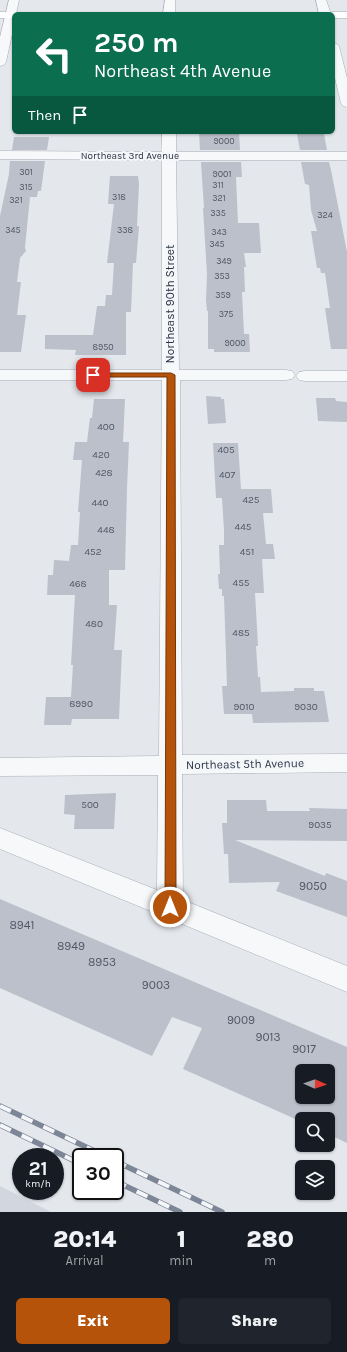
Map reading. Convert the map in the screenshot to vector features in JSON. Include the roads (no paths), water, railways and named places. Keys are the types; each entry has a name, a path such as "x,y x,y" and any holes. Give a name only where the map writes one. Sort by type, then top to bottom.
{"main road":[{"path":"335,15 347,15"}],"street":[{"path":"0,62 8,15 14,0"},
{"path":"169,12 170,0"},
{"path":"321,0 324,12"},
{"path":"335,54 347,103"},
{"name":"Northeast 90th Street","path":"169,134 171,375 170,907"},
{"name":"Northeast 3rd Avenue","path":"0,155 347,156"},
{"path":"0,375 286,375"},
{"path":"304,376 347,376"},
{"name":"Northeast 5th Avenue","path":"0,767 347,763"},
{"path":"0,838 347,979"}],"railway":[{"path":"0,1106 88,1148"},
{"path":"0,1125 72,1160"},
{"path":"124,1165 222,1212"},
{"path":"124,1185 180,1212"}]}
